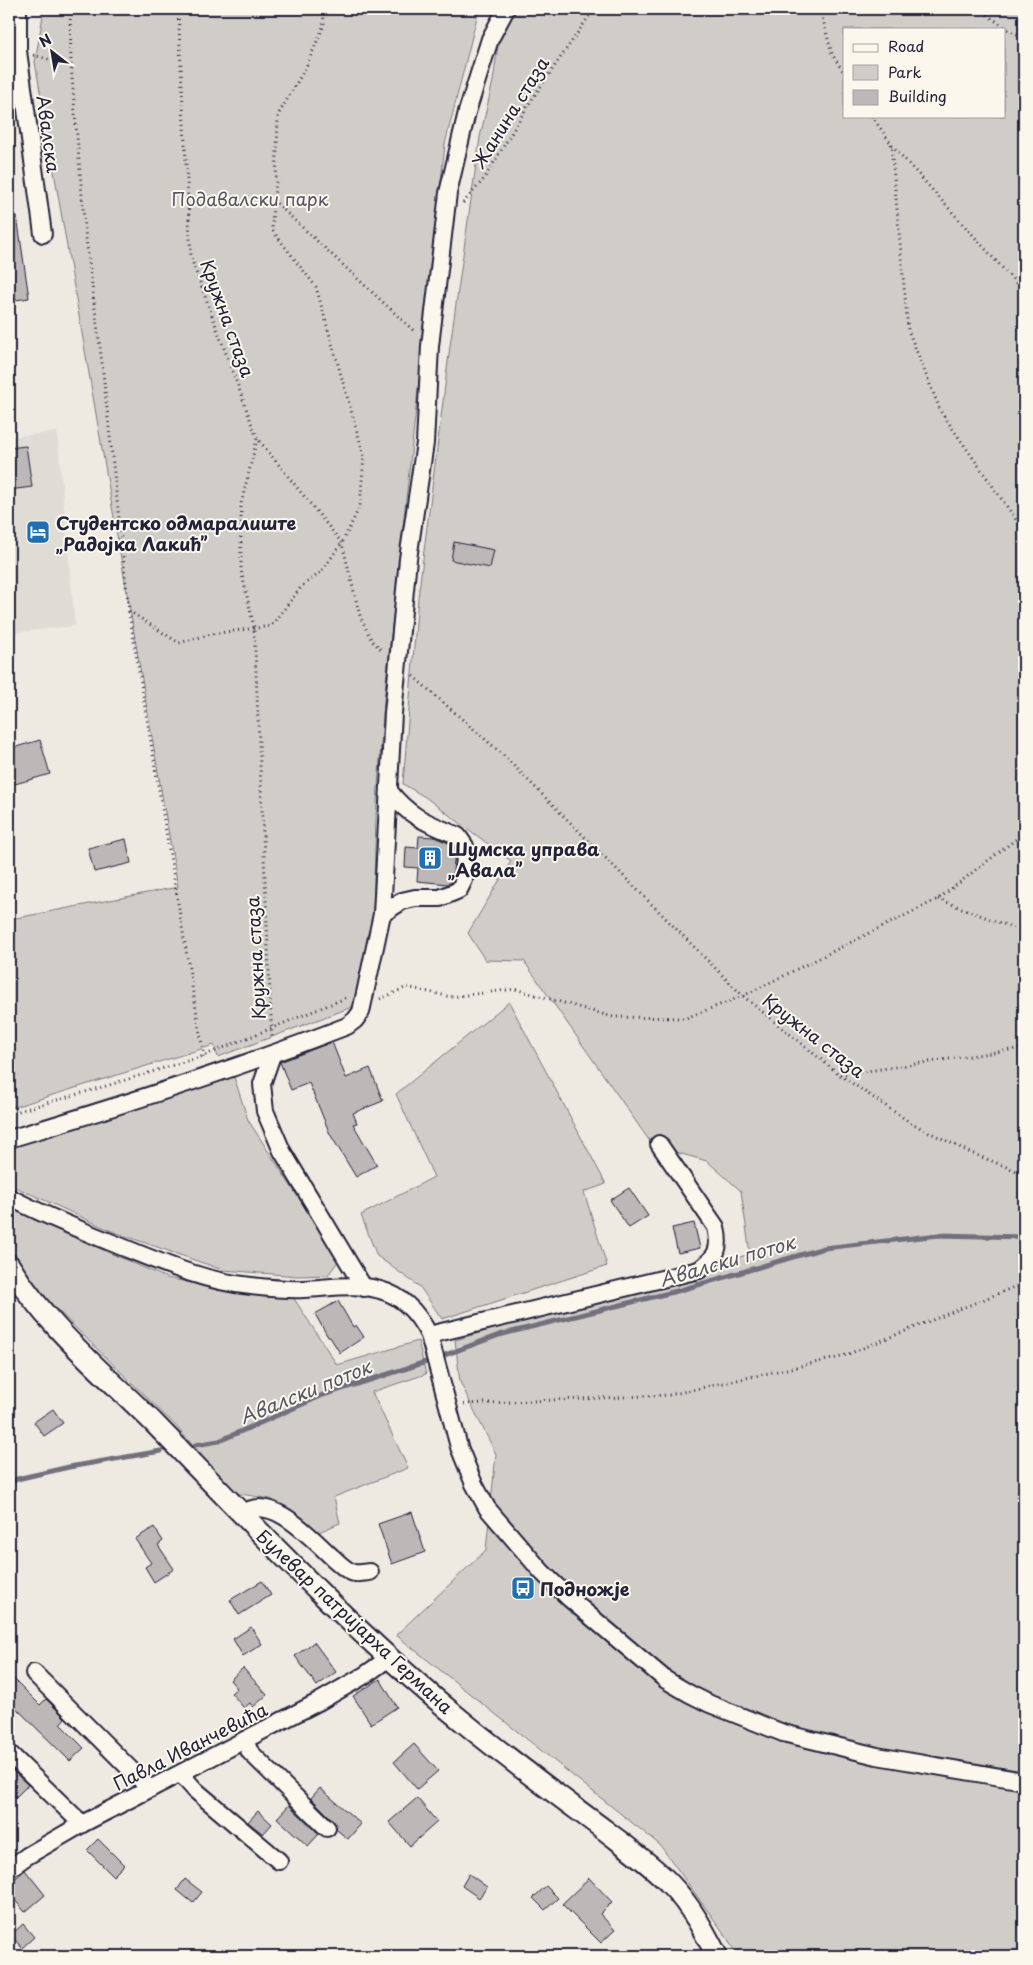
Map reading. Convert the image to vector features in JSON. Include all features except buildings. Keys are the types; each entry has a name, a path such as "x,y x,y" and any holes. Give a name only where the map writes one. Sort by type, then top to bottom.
{"main road":[{"name":"Булевар патријарха Германа","path":"9,1265 27,1292 56,1326 280,1554 389,1658 489,1743 661,1875 688,1906 717,1956"}],"street":[{"name":"Авалска","path":"18,9 13,52 43,234"},
{"path":"9,1139 272,1055 347,1026 358,1016 363,1007 382,914 393,713 408,559 426,443 430,346 449,190 467,112 490,39 506,9"},
{"path":"382,914 402,901 415,898 440,898 454,893 459,890 464,880 465,846 462,840 458,836 412,815 401,806 389,791"},
{"path":"272,1055 262,1084 265,1111 282,1151 364,1288"},
{"path":"429,1336 699,1270 709,1262 716,1253 719,1242 716,1227 659,1144"},
{"path":"9,1197 37,1212 165,1264 211,1278 249,1286 294,1289 344,1286 364,1288 380,1290 403,1301 418,1316 429,1336 459,1446 474,1484 488,1508 542,1572 570,1600 666,1680 704,1700 783,1733 877,1756 1024,1781"},
{"path":"242,1514 249,1509 265,1507 281,1514 308,1535 341,1566 354,1573 370,1572"},
{"name":"Павла Иванчевића","path":"9,1869 27,1856 82,1824 245,1741 365,1676 389,1658"},
{"path":"34,1673 150,1789"},
{"path":"245,1741 250,1752 327,1828"},
{"path":"9,1752 82,1824"},
{"path":"181,1774 195,1790 279,1861"}],"path":[{"path":"70,9 71,65 85,231 102,363 129,611 207,1077"},
{"name":"Кружна стаза","path":"178,9 191,258 257,438 342,544"},
{"path":"129,611 179,643 211,634 271,626 302,586 320,573 342,544 360,506 364,456 316,287 272,230 273,200 276,185 278,115 306,67 324,24 323,9"},
{"name":"Жанина стаза","path":"444,225 484,179 530,102 594,9"},
{"path":"820,9 832,54 843,71"},
{"path":"979,9 1006,28"},
{"path":"1006,28 1024,37"},
{"path":"13,52 71,65"},
{"path":"873,118 891,144 1024,292"},
{"path":"891,144 908,330 941,412 1024,531"},
{"path":"273,200 430,346"},
{"name":"Кружна стаза","path":"257,438 241,504 241,570 254,627 271,1028 349,997 363,1007 407,987 451,998 515,989 613,1017 686,1018 743,996 840,1075 911,1123 969,1152 1024,1174"},
{"path":"342,544 360,616 372,641 502,754 743,996 938,899 1024,833"},
{"path":"938,899 1024,932"},
{"path":"9,1110 15,1112 203,1056 271,1028"},
{"path":"840,1075 1024,1048"},
{"path":"447,1404 669,1395 841,1357 1024,1283"}],"shaded area":[{"name":"Студентско одмаралиште „Радојка Лакић”","path":"57,432 75,626 9,633 9,437"}],"green space":[{"name":"Подавалски парк","path":"44,9 479,9 445,144 384,700 376,816 373,913 358,995 352,1007 218,1057 214,1045 14,1107 9,1106 9,911 11,919 178,887 35,62"},
{"path":"503,9 1024,9 1024,1956 737,1956 726,1936 660,1845 396,1635 486,1550 496,1454 460,1382 455,1340 750,1254 741,1191 707,1161 653,1146 524,961 485,960 468,933 511,861 425,797 403,784 418,598 450,346 480,137 493,81"},
{"path":"509,1002 606,1184 584,1192 607,1266 442,1319 420,1287 377,1256 361,1215 434,1177 396,1094"},
{"path":"234,1077 248,1120 339,1260 328,1275 298,1276 223,1270 114,1232 9,1184 9,1144"},
{"path":"9,1203 35,1220 167,1278 243,1293 291,1294 337,1365 418,1341 426,1374 372,1392 408,1468 334,1497 340,1523 314,1534 271,1499 235,1493 174,1424 35,1288 9,1253"}],"waterway":[{"name":"Авалски поток","path":"445,1355 499,1335 677,1291 824,1248 939,1235 1024,1237"},
{"name":"Авалски поток","path":"195,1445 219,1441 323,1395 426,1362"},
{"name":"Авалски поток","path":"9,1484 17,1479 69,1467 161,1451"}],"place":[{"name":"Студентско одмаралиште „Радојка Лакић”","path":"38,532"},
{"name":"Шумска управа „Авала”","path":"430,858"},
{"name":"Подножје","path":"523,1588"}]}
